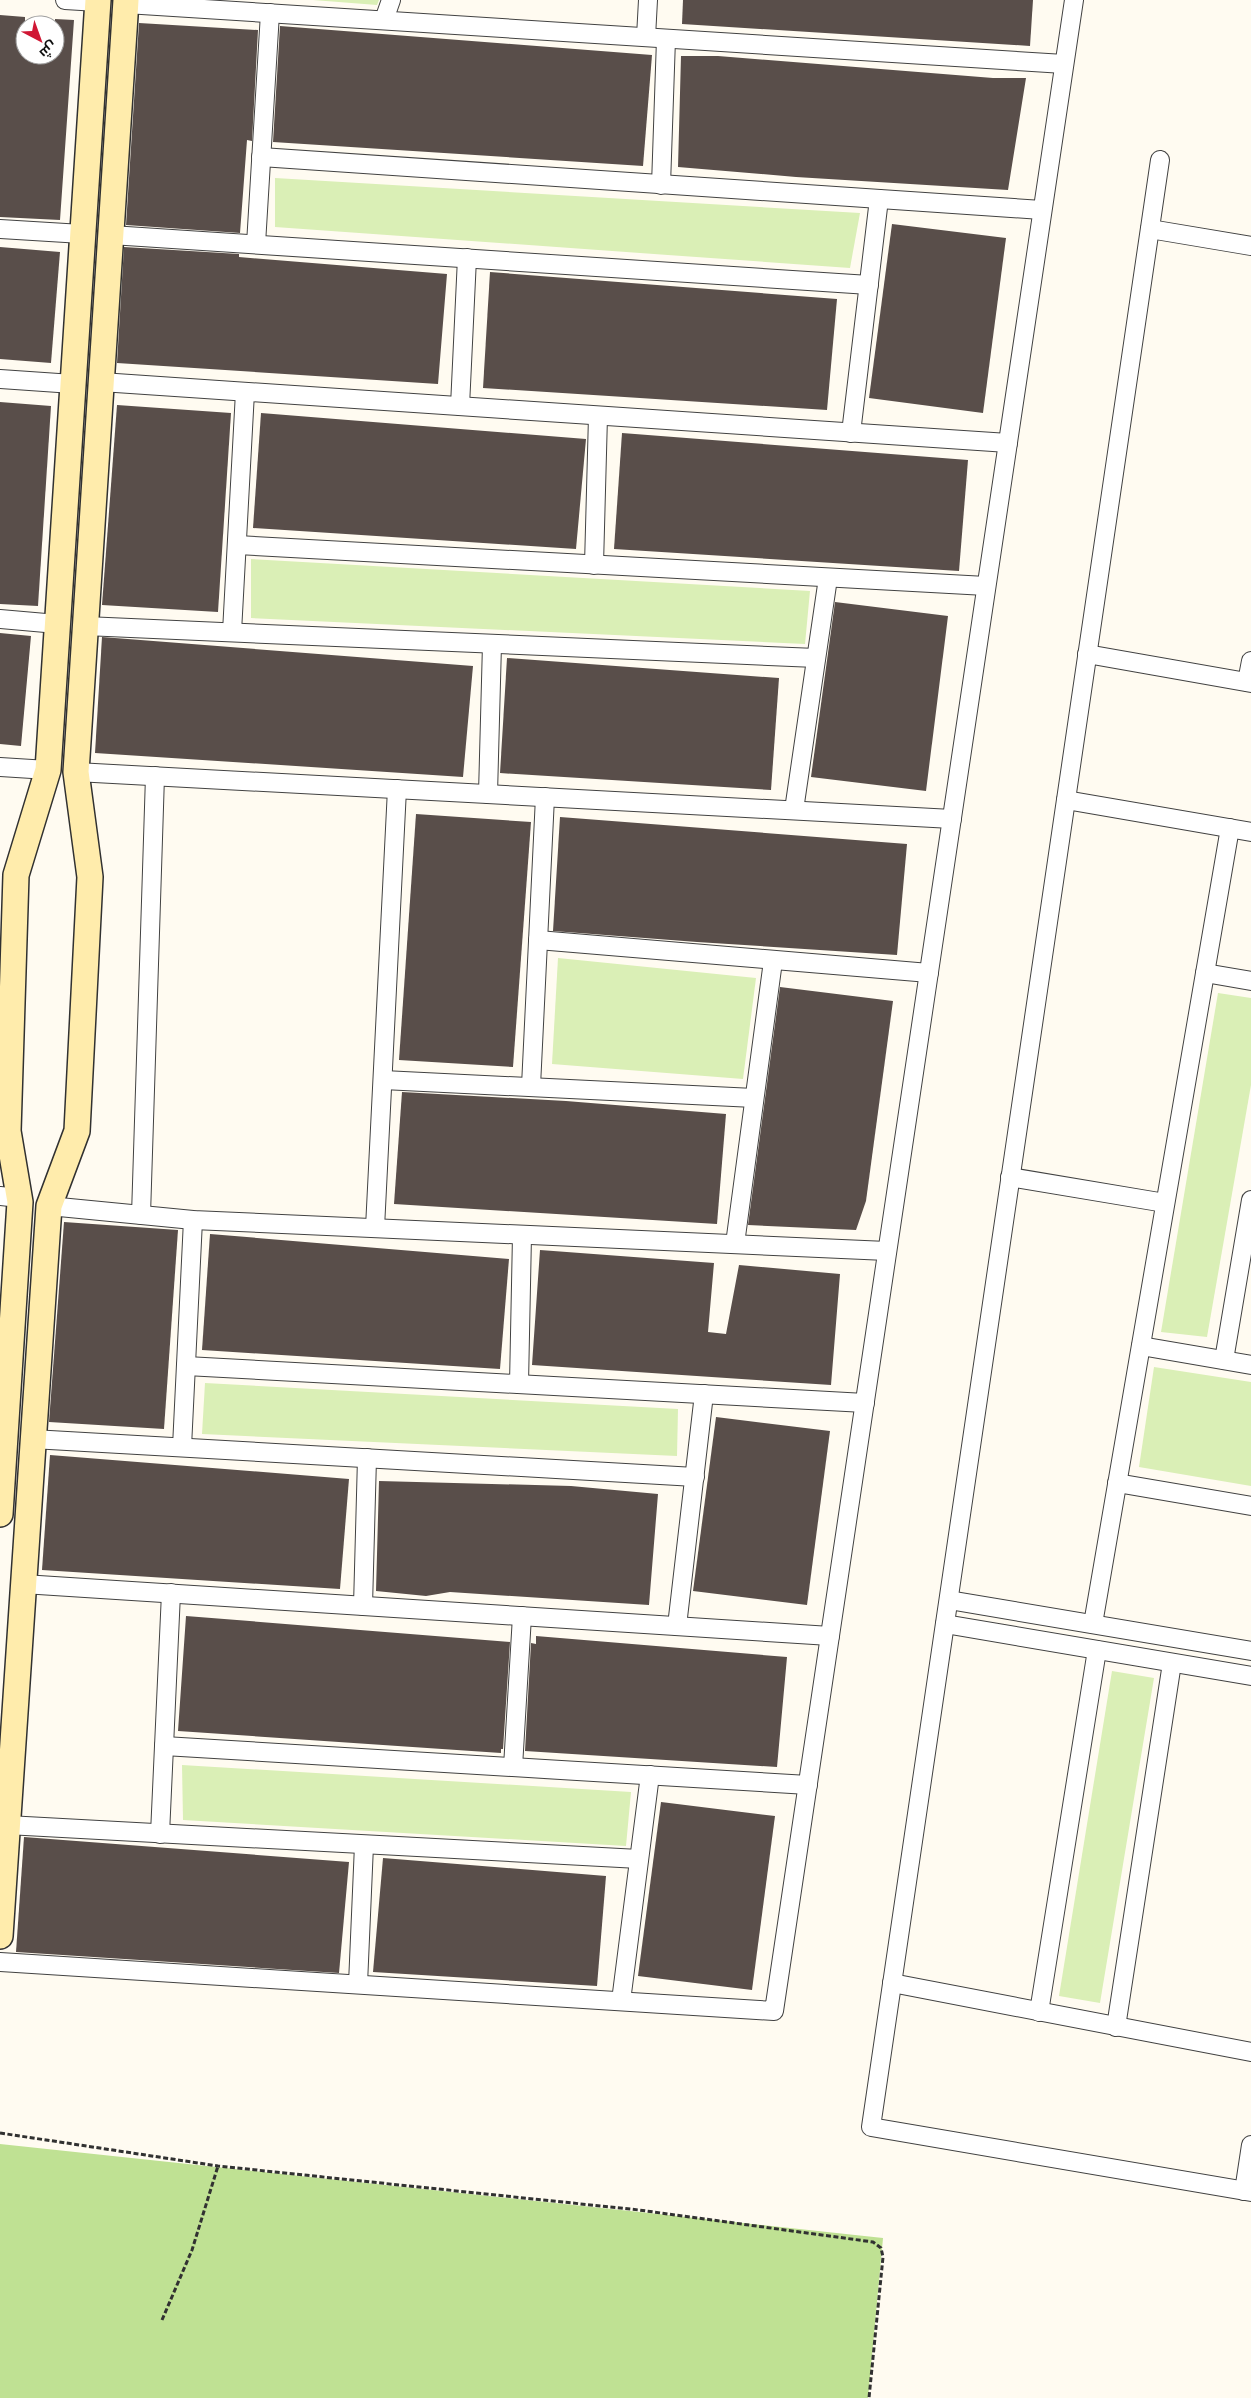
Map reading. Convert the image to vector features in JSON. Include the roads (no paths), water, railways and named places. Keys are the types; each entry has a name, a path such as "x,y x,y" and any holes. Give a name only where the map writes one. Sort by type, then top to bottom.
{"street":[{"path":"27,1513 0,1513 9,1197 8,1131 16,875 48,770 98,1 65,0"},
{"path":"384,20 391,0"},
{"path":"646,37 648,0"},
{"path":"0,1962 774,2011 1074,0"},
{"path":"0,1936 49,1206 77,1131 90,877 76,772 126,2 1064,64"},
{"path":"256,244 270,13"},
{"path":"661,185 666,39"},
{"path":"261,158 1042,210"},
{"path":"1160,160 871,2127 1248,2191 1251,2145"},
{"path":"851,432 879,199"},
{"path":"0,229 82,234"},
{"path":"1150,229 1251,246"},
{"path":"111,235 869,285"},
{"path":"460,406 468,258"},
{"path":"0,379 73,384"},
{"path":"101,382 1008,443"},
{"path":"232,632 245,392"},
{"path":"594,564 598,416"},
{"path":"237,545 986,586"},
{"path":"794,810 828,578"},
{"path":"0,620 57,624"},
{"path":"85,626 816,658"},
{"path":"488,794 492,644"},
{"path":"1087,654 1249,683 1251,660"},
{"path":"52,709 80,711"},
{"path":"0,767 48,770"},
{"path":"76,772 952,819"},
{"path":"140,1214 155,776"},
{"path":"376,1228 397,789"},
{"path":"531,1086 545,797"},
{"path":"1066,800 1251,832"},
{"path":"1093,1624 1230,828"},
{"path":"538,940 929,973"},
{"path":"735,1244 773,961"},
{"path":"1205,973 1251,981"},
{"path":"383,1080 754,1098"},
{"path":"1010,1177 1165,1203"},
{"path":"1224,1360 1251,1200"},
{"path":"49,1206 194,1220 887,1251"},
{"path":"182,1447 194,1220"},
{"path":"519,1384 522,1235"},
{"path":"1141,1346 1251,1365"},
{"path":"186,1366 864,1403"},
{"path":"677,1626 704,1394"},
{"path":"32,1439 694,1477"},
{"path":"363,1606 367,1458"},
{"path":"1117,1484 1251,1506"},
{"path":"23,1584 830,1636"},
{"path":"160,1834 171,1593"},
{"path":"945,1624 1243,1675 1245,1650 949,1600"},
{"path":"513,1767 522,1616"},
{"path":"1066,1644 1070,1620"},
{"path":"1039,2012 1097,1650"},
{"path":"1116,2027 1172,1663"},
{"path":"164,1746 808,1785"},
{"path":"621,2001 650,1775"},
{"path":"7,1825 639,1859"},
{"path":"358,1984 364,1845"},
{"path":"892,1983 1251,2052"}]}
